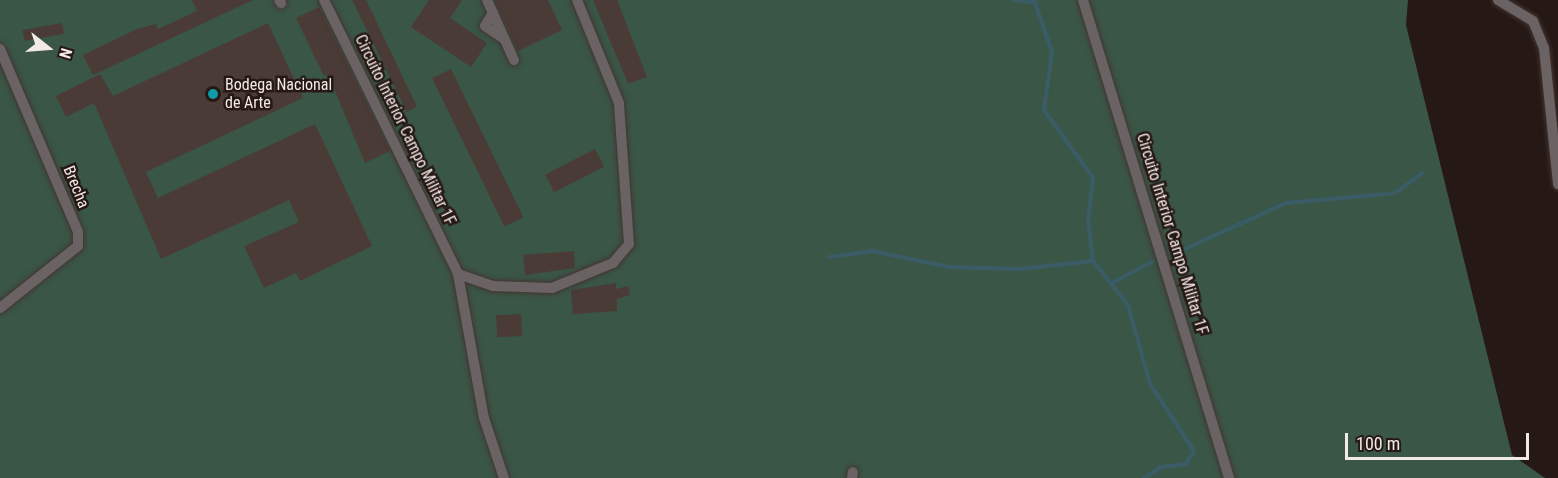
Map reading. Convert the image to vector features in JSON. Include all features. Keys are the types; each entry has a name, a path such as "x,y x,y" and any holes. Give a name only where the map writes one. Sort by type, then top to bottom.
{"street":[{"name":"Circuito Interior Campo Militar 1F","path":"324,0 458,274 484,418 500,475"},
{"path":"487,0 514,60"},
{"path":"458,274 493,286 552,288 613,263 629,244 619,103 577,0"},
{"name":"Circuito Interior Campo Militar 1F","path":"1083,0 1229,478"},
{"path":"1498,0 1533,21 1544,48 1558,184"},
{"name":"Brecha","path":"0,49 78,232 78,246 0,308"}],"green space":[{"path":"0,0 1408,0 1406,25 1512,455 1545,478 0,478"}],"building":[{"path":"192,0 253,0 93,75 83,55 137,29 156,24 158,29 197,11"},
{"path":"352,0 366,0 417,107 407,112"},
{"path":"429,0 462,0 450,18 487,43 471,67 411,27"},
{"path":"495,0 548,0 562,30 518,51"},
{"path":"593,0 617,0 647,77 628,84"},
{"path":"319,7 390,151 365,163 328,74 324,76 296,18"},
{"path":"62,23 64,34 25,41 23,30"},
{"path":"268,23 303,98 146,172 158,198 315,124 372,246 300,281 296,273 264,288 244,246 299,222 289,200 161,259 94,103 66,117 56,96 100,74 113,96"},
{"path":"451,69 523,217 504,227 432,78"},
{"path":"595,149 604,167 554,192 545,174"},
{"path":"574,251 575,268 525,275 523,255"},
{"path":"616,283 616,289 628,286 630,295 617,299 617,311 573,314 571,290"},
{"path":"521,314 522,336 497,337 496,315"}],"waterway":[{"path":"1014,0 1037,3"},
{"path":"1034,0 1052,52 1044,110 1093,178 1088,220 1093,261 1128,305 1150,384 1194,451 1186,464 1161,467 1144,478"},
{"path":"1174,254 1286,203 1395,193 1423,173"},
{"path":"829,257 873,251 948,267 1019,269 1093,261"},
{"path":"1114,282 1153,261"}],"place":[{"name":"Bodega Nacional de Arte","path":"213,94"}]}
